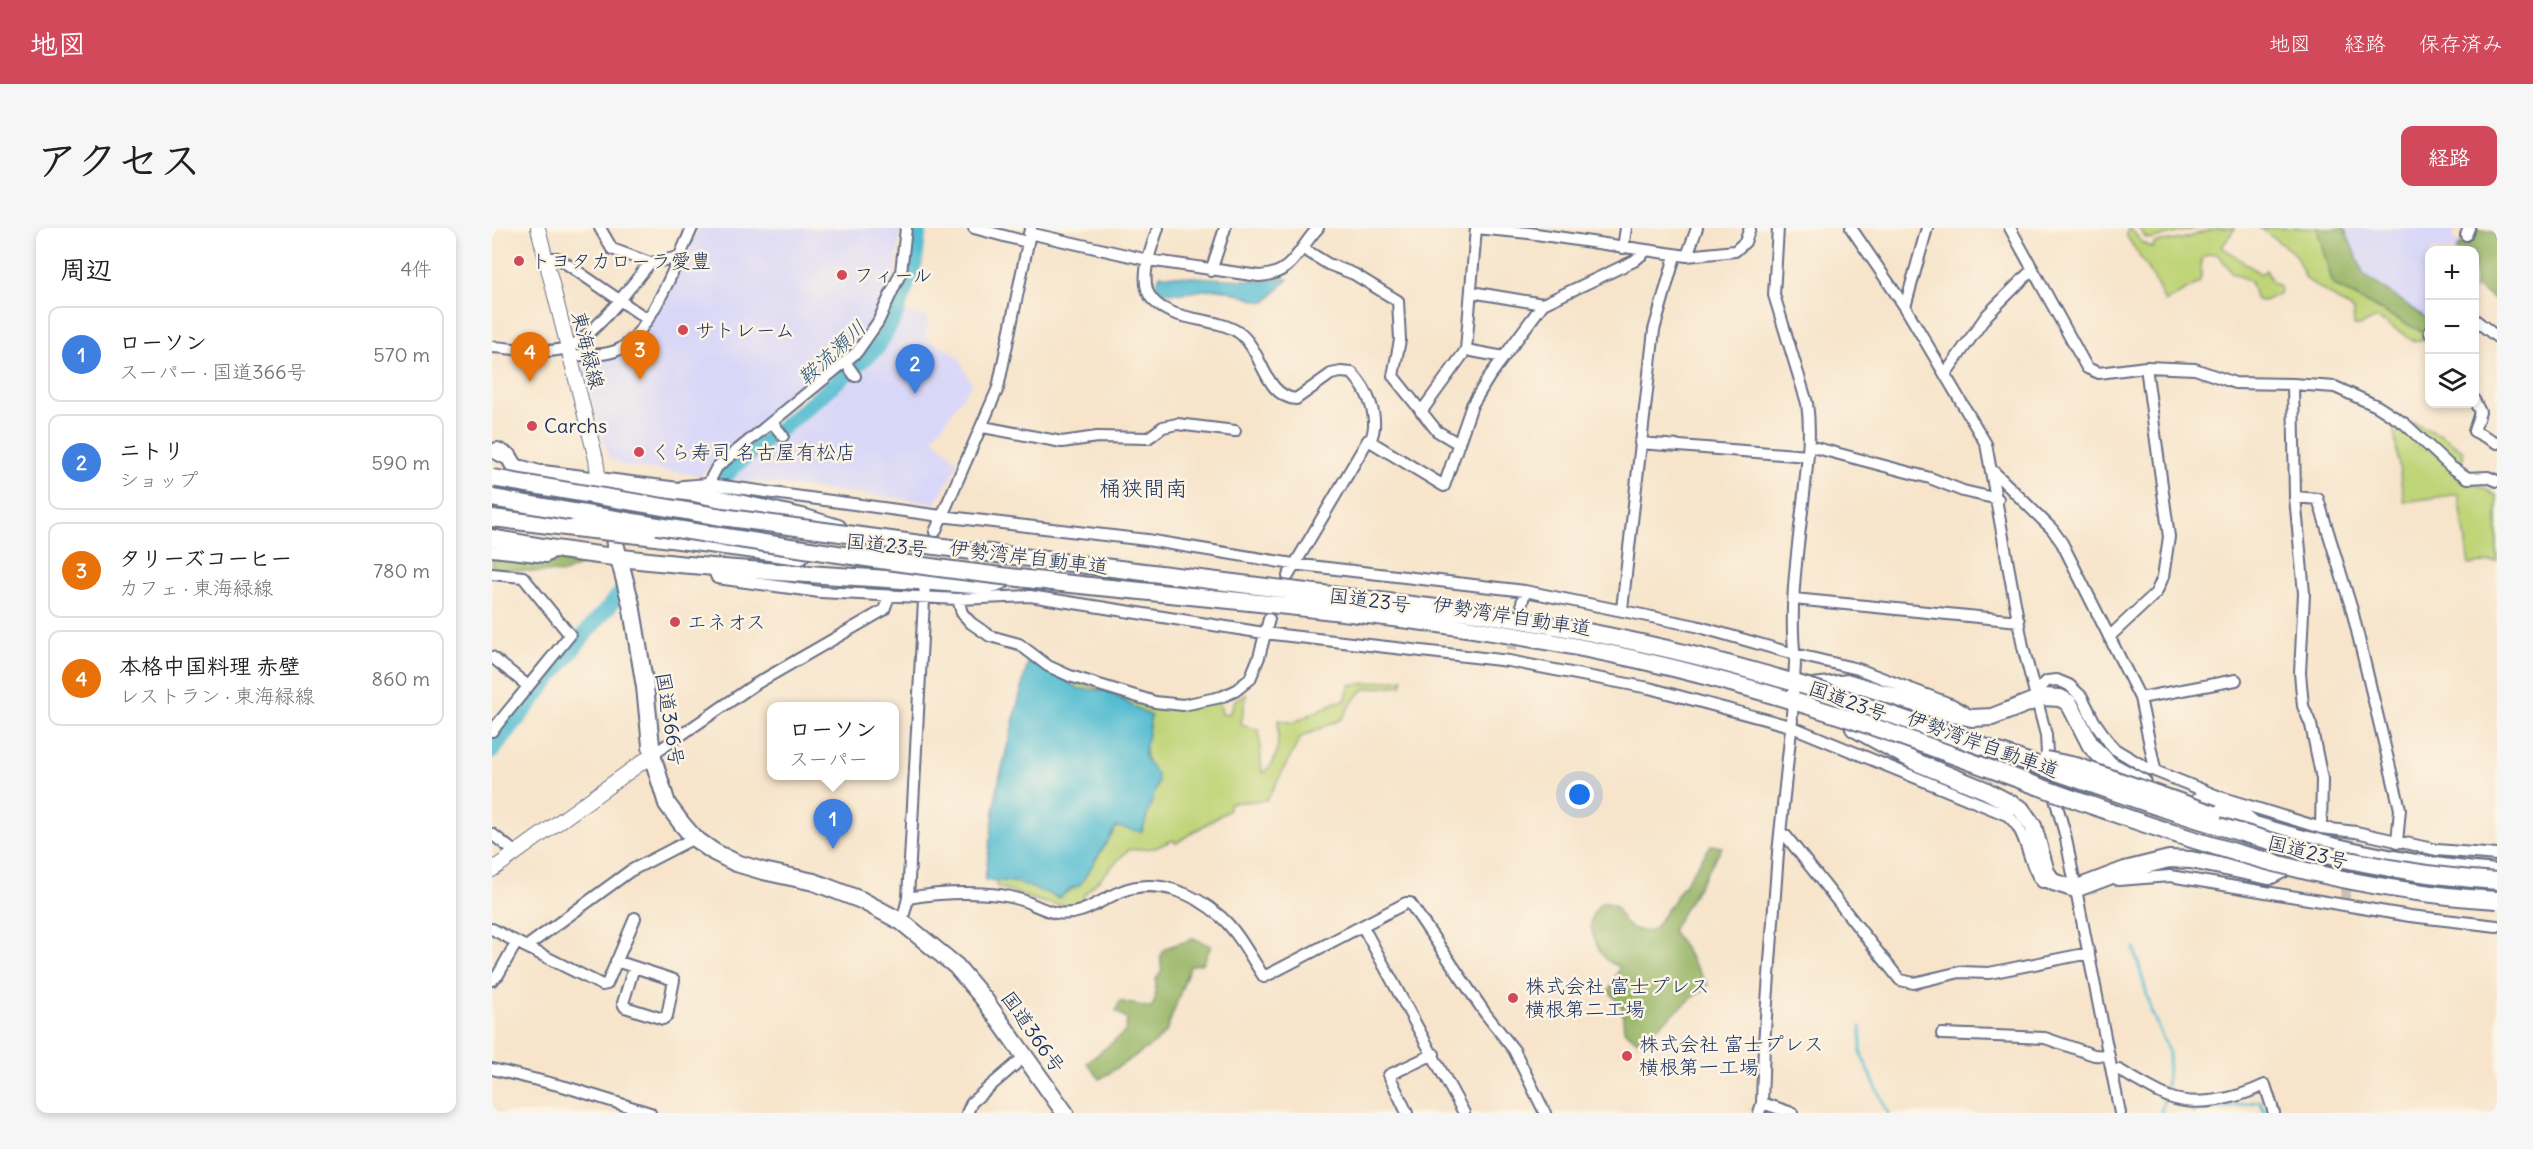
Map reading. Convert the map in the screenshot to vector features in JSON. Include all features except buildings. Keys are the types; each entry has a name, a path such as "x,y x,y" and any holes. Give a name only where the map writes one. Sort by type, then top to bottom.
{"highway":[{"path":"494,451 509,457 515,467 543,474 694,493 791,515 859,534"},
{"path":"492,480 543,474"},
{"name":"伊勢湾岸自動車道","path":"492,480 734,519 988,553 1477,613 1632,640 1755,671 1813,689 2148,805 2263,841 2386,869 2497,881"},
{"name":"国道366号","path":"599,482 631,604 645,687 652,755 667,804 694,837 714,852 736,863 823,885 861,900 902,922 956,966 984,999 1065,1113"},
{"name":"伊勢湾岸自動車道","path":"492,498 701,533 967,572 1416,622 1552,643 1629,658 1754,688 2125,817 2261,860 2385,888 2497,900"},
{"name":"国道23号","path":"492,498 795,525 1560,624 1643,640 1814,687 1995,748 2076,766 2214,813 2294,837 2367,854 2497,873"},
{"name":"国道23号","path":"492,518 1544,643 1707,678 1818,711 1854,728 2283,869 2338,882 2420,896 2497,905"},
{"path":"492,538 556,550 713,568 987,586 1005,579"},
{"path":"1814,687 1849,683 1972,718 1992,717 2050,696 2069,703 2091,746 2110,765 2130,778 2165,792 2244,817 2255,826"},
{"path":"1854,728 1916,762 1986,790 2021,809 2033,826 2046,872 2053,882 2075,889 2125,870 2169,859 2191,860 2269,876 2283,869"}],"main road":[{"name":"東海緑線","path":"538,228 596,459 599,482"},
{"path":"492,870 652,755"}],"street":[{"path":"600,228 612,249 650,263 680,257"},
{"path":"492,347 606,353 623,348 647,319 680,257 692,228"},
{"path":"708,484 717,467 857,352 868,338 901,272 906,228"},
{"path":"974,228 1029,234 1148,260 1259,276 1273,275 1283,271 1318,228"},
{"path":"1158,228 1148,260 1145,280 1152,299 1185,317 1238,332 1254,348 1272,385 1283,395 1296,399 1331,374 1341,372 1352,373 1364,386 1369,398 1376,426 1370,441 1368,440 1288,576"},
{"path":"1212,270 1225,228"},
{"path":"1421,412 1466,350 1476,228 1530,231 1675,256 1735,251 1745,242 1750,228"},
{"path":"1623,248 1626,228"},
{"path":"1687,256 1697,228"},
{"path":"1778,228 1774,295 1807,403 1809,451 1794,599 1795,659 1791,721 1780,833 1760,1108 1792,1113"},
{"path":"1905,307 1927,228"},
{"path":"2010,228 2087,368 2099,373 2146,367 2195,369 2235,383 2249,385 2314,384 2335,387 2377,406 2405,424 2451,467 2468,478 2487,477 2497,481"},
{"path":"1856,231 1946,373 1986,444 1993,471 2019,621 2046,735 2049,774 2065,834 2120,1113"},
{"path":"935,532 983,427 998,388 1029,234"},
{"path":"1302,248 1328,264 1354,274 1398,301 1400,339 1394,375 1437,431 1459,444"},
{"path":"1370,441 1443,486 1472,405 1543,304 1634,261 1645,252"},
{"path":"1622,609 1654,330 1675,256"},
{"path":"545,258 558,258 647,319"},
{"path":"568,352 618,301 650,263"},
{"path":"1946,373 1987,315 2033,269"},
{"path":"1471,292 1543,304"},
{"path":"2479,322 2497,337"},
{"path":"1466,350 1504,357"},
{"path":"848,366 855,376"},
{"path":"2109,637 2156,593 2163,577 2168,547 2169,537 2146,367"},
{"path":"2293,384 2295,496 2304,593 2300,673 2303,705 2311,725 2322,778 2321,828"},
{"path":"2478,408 2480,412 2474,431 2497,442"},
{"path":"983,427 1062,442 1097,437 1148,438 1163,427 1177,424 1235,431"},
{"path":"775,426 783,436"},
{"path":"1640,443 1809,451 1930,478 1963,491 1998,499"},
{"path":"1993,471 2052,529 2062,543 2140,698 2155,769"},
{"path":"660,489 708,484 941,516 1147,540 1293,564 1525,591 1622,609 1696,626 1795,659 1857,669 1953,705 1972,718"},
{"path":"2295,496 2318,499 2352,609 2400,809 2397,843"},
{"path":"492,551 546,557 556,550"},
{"path":"713,568 717,578 820,592 958,599 1030,596 1264,633 1510,655 1791,721 2007,815 2015,821 2028,847 2035,873 2042,882 2053,882"},
{"path":"492,574 523,577 570,634 492,731"},
{"path":"902,922 908,898 925,582"},
{"path":"1522,603 1525,591"},
{"path":"652,755 754,685 884,610 889,596"},
{"path":"958,599 962,613 971,623 990,636 1019,644 1048,666 1070,676 1155,702 1183,705 1203,702 1235,691 1250,679 1259,657 1269,619"},
{"path":"1794,599 2019,621"},
{"path":"492,657 528,686"},
{"path":"2036,700 2039,689 2047,681 2058,680 2082,697 2094,721 2113,748 2145,767 2155,769 2220,797 2321,828 2437,850 2497,855"},
{"path":"2140,698 2236,680"},
{"path":"1780,833 1786,836 1900,980 1914,983 1960,972 1989,973 2089,953"},
{"path":"492,834 516,853"},
{"path":"492,980 521,945 630,871 694,837"},
{"path":"2075,889 2127,878 2170,876 2344,901 2456,923 2497,927"},
{"path":"908,898 942,893 1008,897 1055,913 1076,913 1095,907 1120,892 1144,885 1172,888 1205,905 1223,918 1264,977 1406,903 1410,903 1485,1013 1514,1050 1545,1113"},
{"path":"492,929 602,985 607,984 635,918"},
{"path":"1363,927 1464,1113"},
{"path":"616,961 674,980 667,1016 663,1019 625,1006 623,1003 634,967"},
{"path":"1941,1034 2045,1038 2094,1055 2109,1056"},
{"path":"1407,1113 1389,1075 1434,1054"},
{"path":"967,1113 972,1102 1024,1057"},
{"path":"492,1069 566,1087 650,1113"},
{"path":"2112,1070 2119,1070 2166,1095 2197,1102 2245,1095 2265,1085 2274,1113"}],"shaded area":[{"path":"699,228 900,228 896,272 877,314 856,346 700,475 624,466 609,458 579,357 630,342 669,287"},
{"path":"2344,228 2457,228 2452,239 2460,244 2459,246 2425,246 2425,317 2364,275"},
{"path":"903,312 926,317 929,323 925,338 958,356 972,384 933,438 959,463 935,503 732,479 804,417 862,373 883,351 896,331"}],"green space":[{"path":"2138,228 2197,228 2153,239 2146,238"},
{"path":"2216,228 2235,228 2222,247 2261,274 2266,270 2272,282 2280,287 2279,294 2264,301 2256,300 2250,281 2232,273 2218,254 2210,254 2205,256 2201,263 2199,283 2165,302 2154,279 2126,235 2128,229 2131,229 2142,242 2152,248 2155,243 2182,239"},
{"path":"2260,228 2317,228 2333,285 2424,333 2425,339 2415,341 2377,318 2360,326 2353,326 2354,311 2306,279 2295,254"},
{"path":"2317,228 2344,228 2364,275 2425,317 2424,333 2333,285"},
{"path":"2473,228 2497,233 2497,301 2479,288 2479,246 2459,246 2468,242"},
{"path":"2392,417 2471,481 2497,496 2497,561 2469,565 2459,494 2404,502"},
{"path":"2410,422 2441,435 2464,451 2462,454 2464,456 2456,468"},
{"path":"560,555 584,559 583,564 564,573 492,569 492,556 547,561"},
{"path":"1055,675 1141,701 1220,702 1222,714 1230,713 1235,700 1246,694 1241,725 1259,730 1262,773 1273,763 1275,757 1278,720 1293,723 1336,702 1345,701 1350,685 1403,679 1402,685 1364,689 1352,702 1342,719 1301,737 1267,800 1229,803 1229,810 1176,843 1173,840 1155,848 1128,850 1083,896 1085,904 1062,906 996,886 998,880 1029,885 1057,898 1080,885 1153,769 1145,750 1150,716 1106,691 1079,689"},
{"path":"1711,845 1722,847 1672,930 1708,985 1639,1042 1624,1030 1622,1007 1609,991 1620,967 1608,961 1598,947 1593,936 1592,917 1601,903 1607,903 1617,908 1622,919 1630,927 1648,932 1654,929"},
{"path":"1193,938 1211,946 1203,963 1190,966 1166,1032 1155,1043 1100,1079 1087,1063 1125,1032 1127,1020 1116,1011 1120,1001 1151,1008 1155,1000 1156,979 1162,970 1161,954 1168,947"}],"water":[{"path":"1160,275 1262,281 1288,279 1266,302 1216,289 1170,293 1156,287"},
{"path":"1028,662 1039,664 1079,689 1106,691 1151,716 1144,756 1157,775 1158,782 1142,832 1116,827 1080,885 1068,890 1060,898 1016,882 985,880 997,789"}],"waterway":[{"name":"鞍流瀬川","path":"725,477 732,468 877,348 894,319 915,262 919,228"},
{"name":"鞍流瀬川","path":"492,751 589,629 620,594"},
{"path":"2134,948 2152,1013 2169,1053 2161,1113"},
{"path":"1861,1027 1861,1054 1888,1113"},
{"path":"2205,1106 2225,1108 2260,1101 2265,1113"},
{"path":"2192,1109 2193,1113"}],"tunnel":[{"path":"1511,650 1522,603"},
{"path":"2345,898 2355,836"}],"place":[{"name":"トヨタカローラ愛豊","path":"519,261"},
{"name":"フィール","path":"842,275"},
{"name":"サトレーム","path":"683,330"},
{"name":"タリーズコーヒー","path":"640,380"},
{"name":"本格中国料理 赤壁","path":"530,382"},
{"name":"ニトリ","path":"915,394"},
{"name":"Carchs","path":"532,426"},
{"name":"くら寿司 名古屋有松店","path":"639,452"},
{"name":"エネオス","path":"675,622"},
{"name":"ローソン","path":"833,849"},
{"name":"株式会社 富士プレス 横根第二工場","path":"1513,998"},
{"name":"株式会社 富士プレス 横根第一工場","path":"1627,1056"}],"district":[{"name":"桶狭間南","path":"1143,488"}]}
